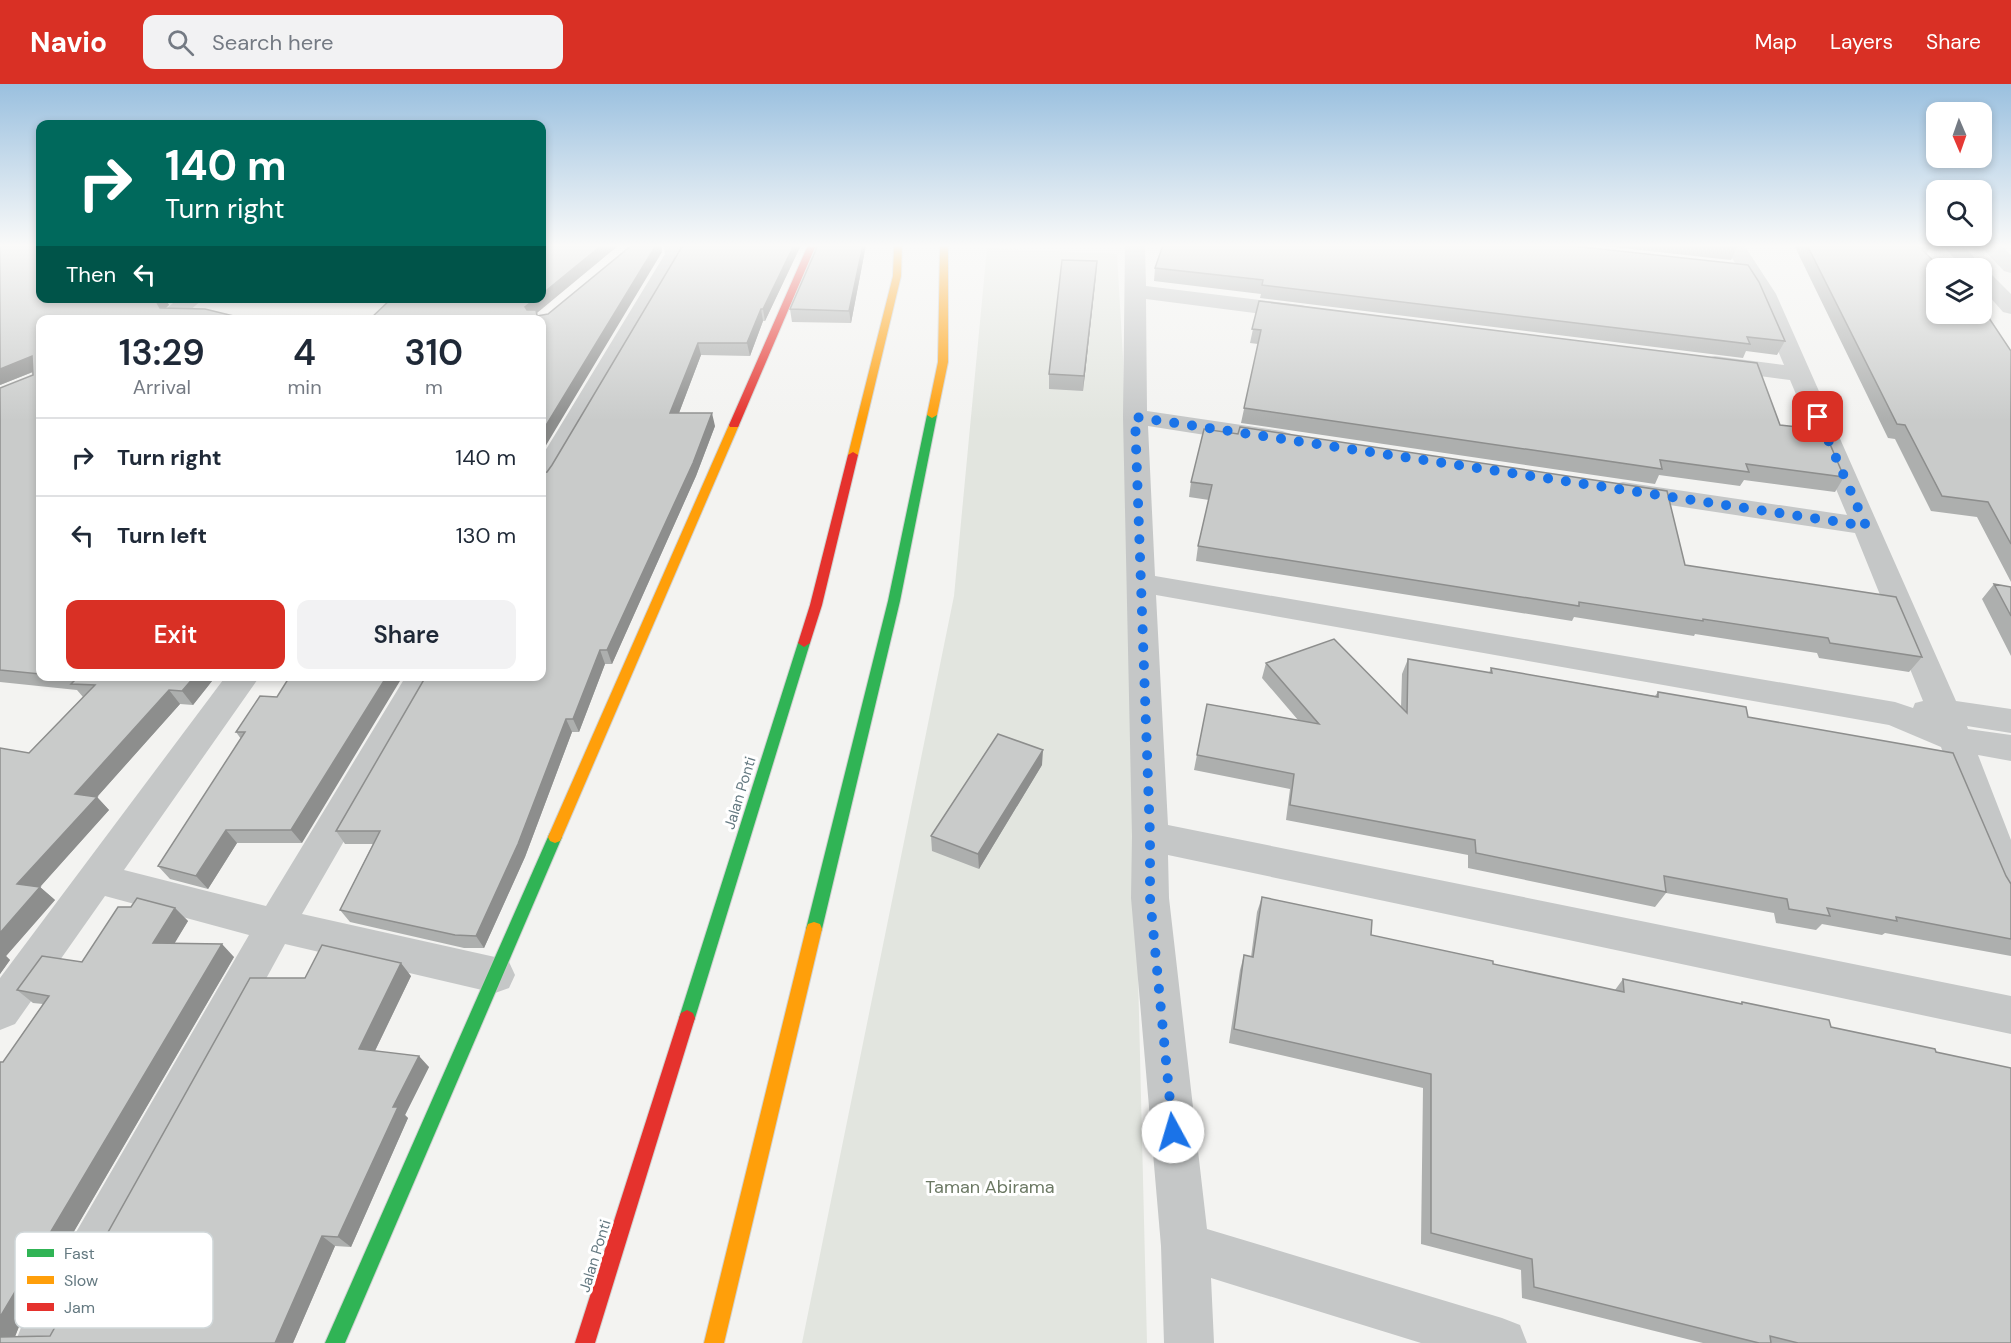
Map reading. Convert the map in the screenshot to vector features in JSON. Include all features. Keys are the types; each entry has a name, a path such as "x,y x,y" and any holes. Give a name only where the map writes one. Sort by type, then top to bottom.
{"main road":[{"path":"335,1343 786,304"},
{"name":"Jalan Ponti","path":"585,1343 816,605 890,304"},
{"path":"714,1343 897,589 943,362 943,304"}],"street":[{"path":"171,315 186,304"},
{"path":"546,470 645,304"},
{"path":"1137,304 1135,417 1151,909 1185,1246 1190,1343"},
{"path":"1238,304 1319,314"},
{"path":"1762,304 1800,374 1866,526 1949,725 2011,889"},
{"path":"1694,361 1800,374"},
{"path":"1135,417 1312,443"},
{"path":"1595,485 1866,526"},
{"path":"1142,583 1895,714 1949,725 2011,748"},
{"path":"0,1011 240,681"},
{"path":"102,1232 275,925 420,681"},
{"path":"1949,725 2011,721"},
{"path":"1150,836 2011,1016"},
{"path":"98,879 275,925 495,975"},
{"path":"1185,1246 1502,1343"},
{"path":"40,1343 48,1328"}],"green space":[{"name":"Taman Abirama","path":"982,304 1120,304 1147,1343 802,1343 954,596"}],"building":[{"path":"0,304 158,304 160,308 205,309 230,315 36,315 36,674 0,670 0,388 33,375 32,356 0,369"},
{"path":"386,304 529,304 525,307 527,310 536,310 537,315 374,315"},
{"path":"560,304 620,304 546,425 546,315 542,315 548,314"},
{"path":"648,304 766,304 761,309 747,343 698,343 670,413 712,413 693,463 607,650 600,650 573,719 566,719 518,844 476,936 455,935 340,910 380,831 336,831 423,681 546,681 546,472"},
{"path":"792,304 851,304 849,311 790,309"},
{"path":"1057,304 1092,304 1084,376 1049,374"},
{"path":"1258,304 1281,304 1757,363 1780,425 1824,430 1844,477 1746,464 1749,472 1660,460 1662,469 1244,408 1261,330 1252,329"},
{"path":"1417,304 1769,304 1785,341 1747,337 1750,344"},
{"path":"1837,304 1926,304 1926,324 1992,322 2011,351 2011,544 1988,502 1942,496 1905,425 1897,424"},
{"path":"1240,427 1667,491 1685,565 1896,597 1922,657 1830,643 1828,638 1579,602 1579,606 1198,546 1212,485 1191,482 1204,429 1238,434"},
{"path":"1994,584 2011,587 2011,616"},
{"path":"1334,639 1407,713 1408,659 1492,673 1491,668 1658,697 1658,692 1746,707 1748,717 1953,753 2011,884 2011,939 1896,917 1897,921 1827,908 1830,916 1789,909 1787,899 1664,876 1666,892 1476,853 1475,840 1290,805 1294,774 1197,755 1207,704 1319,724 1266,663"},
{"path":"74,681 191,681 182,691 169,690 75,794 97,797 17,884 40,887 0,933 0,748 29,753 95,685 71,684"},
{"path":"287,681 384,681 291,830 226,830 196,876 158,866 245,732 236,732 260,696 277,697"},
{"path":"998,734 1043,750 978,854 931,836"},
{"path":"1262,897 1372,920 1371,935 1493,961 1493,964 1624,992 1623,979 1742,1004 1742,1002 1829,1020 1831,1027 2011,1068 2011,1343 1798,1343 1770,1336 1771,1343 1759,1343 1534,1287 1532,1259 1431,1233 1431,1074 1234,1029 1244,955 1253,957"},
{"path":"137,898 175,908 153,943 222,944 51,1232 15,1232 15,1292 0,1317 0,1062 3,1062 49,996 17,990 42,956 82,962 118,907 131,907"},
{"path":"322,945 401,963 359,1049 419,1056 393,1107 398,1107 338,1237 322,1236 275,1343 0,1343 0,1337 50,1336 54,1328 213,1328 213,1232 108,1232 250,978 305,978"}],"traffic: fast":[{"path":"814,929 894,601 932,415"},
{"path":"687,1018 804,643"},
{"path":"335,1343 555,837"}],"traffic: slow":[{"path":"853,455 890,304"},
{"path":"932,415 943,362 943,304"},
{"path":"555,837 734,425"},
{"path":"714,1343 814,929"}],"traffic: jam":[{"path":"734,425 787,304"},
{"path":"804,643 816,605 853,455"},
{"path":"585,1343 687,1018"}],"route":[{"path":"1173,1132 1150,898 1150,836 1135,417 1866,526 1818,417"}]}
